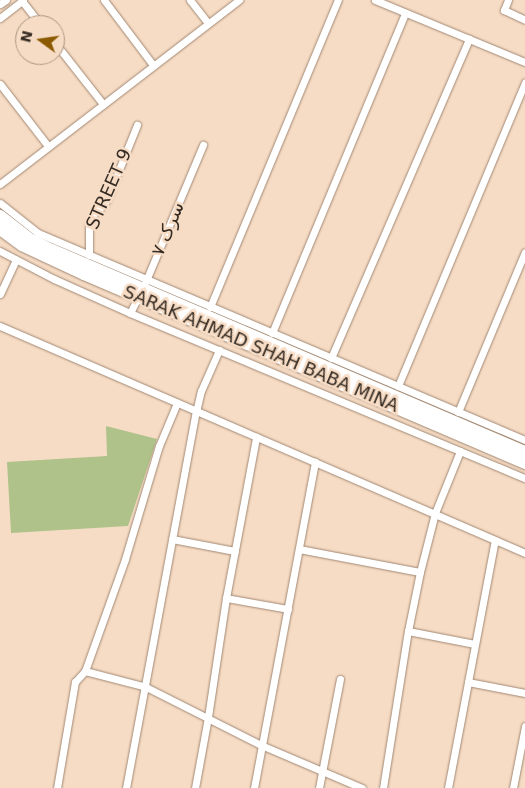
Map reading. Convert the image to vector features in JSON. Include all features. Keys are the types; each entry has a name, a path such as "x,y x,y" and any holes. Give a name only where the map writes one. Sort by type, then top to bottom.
{"highway":[{"path":"0,216 29,239 525,452"},
{"name":"SARAK AHMAD SHAH BABA MINA","path":"0,229 22,245 44,256 142,289 525,463"}],"street":[{"path":"0,4 6,0"},
{"path":"0,18 23,0 34,15"},
{"path":"104,0 153,65"},
{"path":"190,0 208,23"},
{"path":"0,184 238,0"},
{"path":"210,307 338,0"},
{"path":"375,0 525,62"},
{"path":"508,0 504,10 525,20"},
{"path":"272,333 405,13"},
{"path":"331,358 469,39"},
{"path":"65,56 103,104"},
{"path":"398,386 525,83"},
{"path":"0,84 48,146"},
{"name":"STREET 9","path":"89,255 89,224 95,212 104,206 137,125"},
{"name":"سرک ۷","path":"130,313 203,145"},
{"path":"0,203 38,233 89,255 142,289 210,307 523,439 525,430"},
{"path":"0,251 130,313 525,478"},
{"path":"458,412 525,252"},
{"path":"0,294 16,259"},
{"path":"0,326 525,553"},
{"path":"126,788 196,412 201,391 219,350"},
{"path":"57,788 76,682 85,670 125,559 158,446 177,403"},
{"path":"195,788 208,718 226,598 256,438"},
{"path":"383,788 408,631 420,572 436,513 460,451"},
{"path":"254,788 315,462"},
{"path":"172,539 235,551"},
{"path":"448,788 495,540"},
{"path":"299,549 420,572"},
{"path":"226,598 288,609"},
{"path":"408,631 476,644"},
{"path":"85,670 146,687 261,745 362,788"},
{"path":"319,788 340,679"},
{"path":"468,682 525,694"},
{"path":"513,788 525,726"}],"green space":[{"path":"106,426 157,439 128,526 11,533 7,462 107,456"}]}
